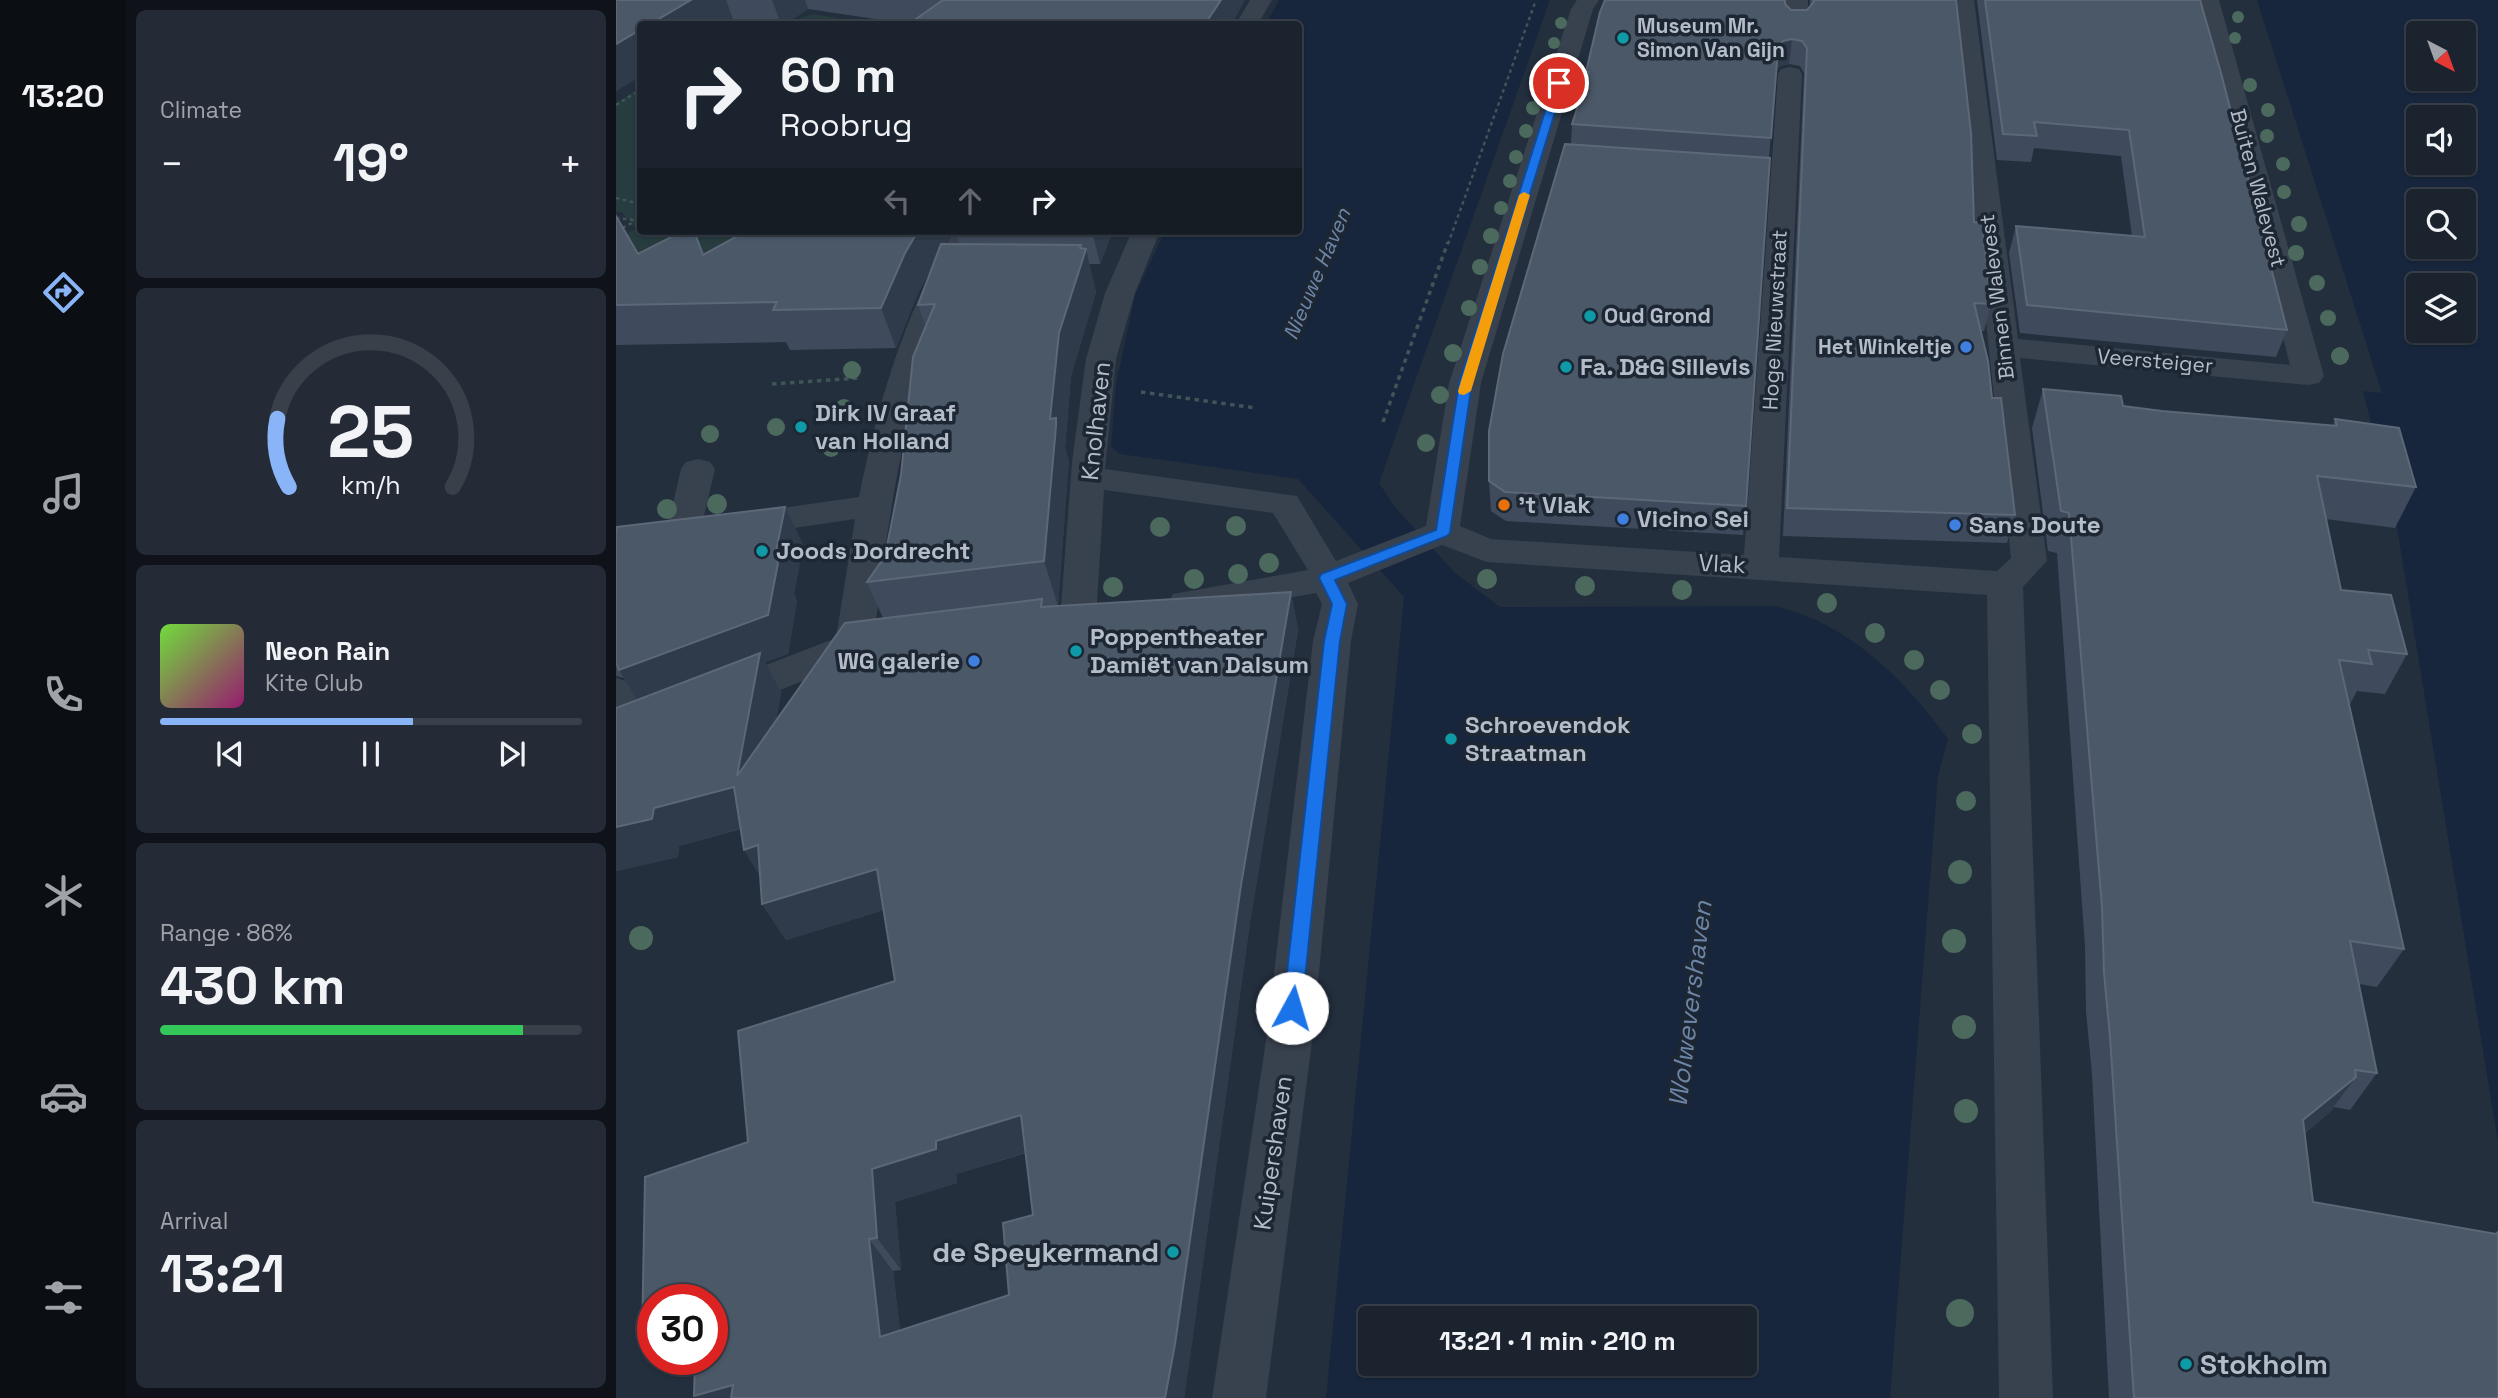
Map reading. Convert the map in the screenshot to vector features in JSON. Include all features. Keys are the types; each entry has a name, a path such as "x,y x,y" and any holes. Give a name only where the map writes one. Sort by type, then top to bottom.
{"street":[{"path":"1249,21 1261,0"},
{"path":"1157,607 1278,589 1436,535 1465,383 1549,159 1582,9 1588,0"},
{"path":"1796,27 1797,0"},
{"name":"Binnen Walevest","path":"1963,0 2029,561 2005,584"},
{"name":"Buiten Walevest","path":"2208,0 2308,376"},
{"name":"Hoge Nieuwstraat","path":"1761,566 1769,175 1790,74"},
{"path":"854,646 872,506 905,375 956,275 967,235"},
{"name":"Knolhaven","path":"1117,613 1065,620 1088,479 1101,359 1114,276 1143,235"},
{"name":"Veersteiger","path":"2002,346 2308,376"},
{"path":"698,469 670,535 872,506"},
{"name":"Kuipershaven","path":"1088,479 1124,480 1285,504 1336,567 1340,604 1332,641 1290,1034 1239,1398"},
{"name":"Vlak","path":"1436,535 1487,550 2005,584"},
{"path":"2005,584 2026,1398"},
{"path":"616,692 622,735 854,646 906,640"}],"path":[{"path":"1383,422 1536,0"},
{"path":"892,21 905,12"},
{"path":"616,105 637,92"},
{"path":"616,198 637,203"},
{"path":"616,218 637,220"},
{"path":"616,231 637,221"},
{"path":"772,384 905,375"},
{"path":"1136,391 1256,408"}],"green space":[{"path":"813,14 853,21 793,21"},
{"path":"637,90 637,235 803,235 783,271 616,274 620,237 636,229 622,212 616,212 616,103"}],"water":[{"path":"1279,0 1550,0 1379,483 1395,507 1455,573 1500,607 1775,606 1802,614 1851,640 1894,675 1948,739 1938,776 1890,1398 1326,1398 1404,597 1298,479 1120,454 1111,447 1116,385 1135,295 1163,235 1302,235 1302,21 1268,21"},
{"path":"2257,0 2498,0 2498,1142 2397,528 2363,391 2382,393"}],"building":[{"path":"616,0 691,0 655,21 637,21 637,32 616,44"},
{"path":"943,0 1221,0 1207,21 913,21"},
{"path":"1605,0 1785,0 1791,10 1807,10 1813,0 1956,0 1971,133 1974,222 1982,223 1991,304 1974,303 1988,361 1992,398 2001,398 2015,515 1787,508 1807,48 1802,41 1792,39 1783,41 1778,48 1771,138 1572,124 1589,72 1586,72"},
{"path":"1985,0 2200,0 2287,330 2027,305 2016,226 2145,237 2129,130 2034,122 2037,136 2003,134"},
{"path":"1565,144 1770,158 1746,506 1505,492 1489,481 1489,431 1503,354"},
{"path":"616,216 638,254 675,235 696,235 703,255 739,235 916,235 881,308 773,310 777,302 616,305"},
{"path":"941,244 1081,245 1080,248 1086,249 1059,333 1050,419 1056,418 1056,426 1044,561 867,582 885,556 901,475 913,357 935,304 918,305"},
{"path":"2043,389 2121,396 2123,406 2162,411 2337,426 2335,419 2399,428 2416,487 2317,476 2341,590 2391,595 2407,654 2368,650 2372,664 2339,660 2404,949 2350,941 2377,1073 2355,1070 2356,1077 2303,1120 2313,1202 2496,1234 2498,1232 2498,1398 2134,1398 2104,973 2102,907 2069,513 2061,511"},
{"path":"785,507 775,556 778,563 768,615 619,670 616,662 617,527"},
{"path":"1291,592 1241,885 1165,1398 731,1398 733,1385 694,1396 695,1375 728,1375 728,1284 643,1284 645,1177 748,1142 738,1031 895,981 877,869 762,904 758,845 744,850 734,787 654,808 652,819 616,827 616,708 760,653 737,776 845,623 1042,599 1041,607","holes":["1021,1115 1033,1215 1003,1223 1009,1295 880,1337 869,1239 877,1238 872,1169 936,1149 936,1141"]}],"slow traffic":[{"path":"1464,391 1524,195"}],"place":[{"name":"Museum Mr. Simon Van Gijn","path":"1623,38"},
{"name":"Oud Grond","path":"1590,316"},
{"name":"Het Winkeltje","path":"1966,347"},
{"name":"Fa. D&G Sillevis","path":"1566,367"},
{"name":"Dirk IV Graaf van Holland","path":"801,427"},
{"name":"'t Vlak","path":"1504,505"},
{"name":"Vicino Sei","path":"1623,519"},
{"name":"Sans Doute","path":"1955,525"},
{"name":"Joods Dordrecht","path":"762,551"},
{"name":"Poppentheater Damiët van Dalsum","path":"1076,651"},
{"name":"WG galerie","path":"974,661"},
{"name":"Schroevendok Straatman","path":"1451,739"},
{"name":"de Speykermand","path":"1173,1252"},
{"name":"Stokholm","path":"2186,1364"}],"route":[{"path":"1292,1008 1332,641 1340,604 1327,578 1442,533 1465,383 1559,83"}],"water label":[{"name":"Nieuwe Haven","path":"1317,274"},
{"name":"Wolwevershaven","path":"1690,1004"}]}
